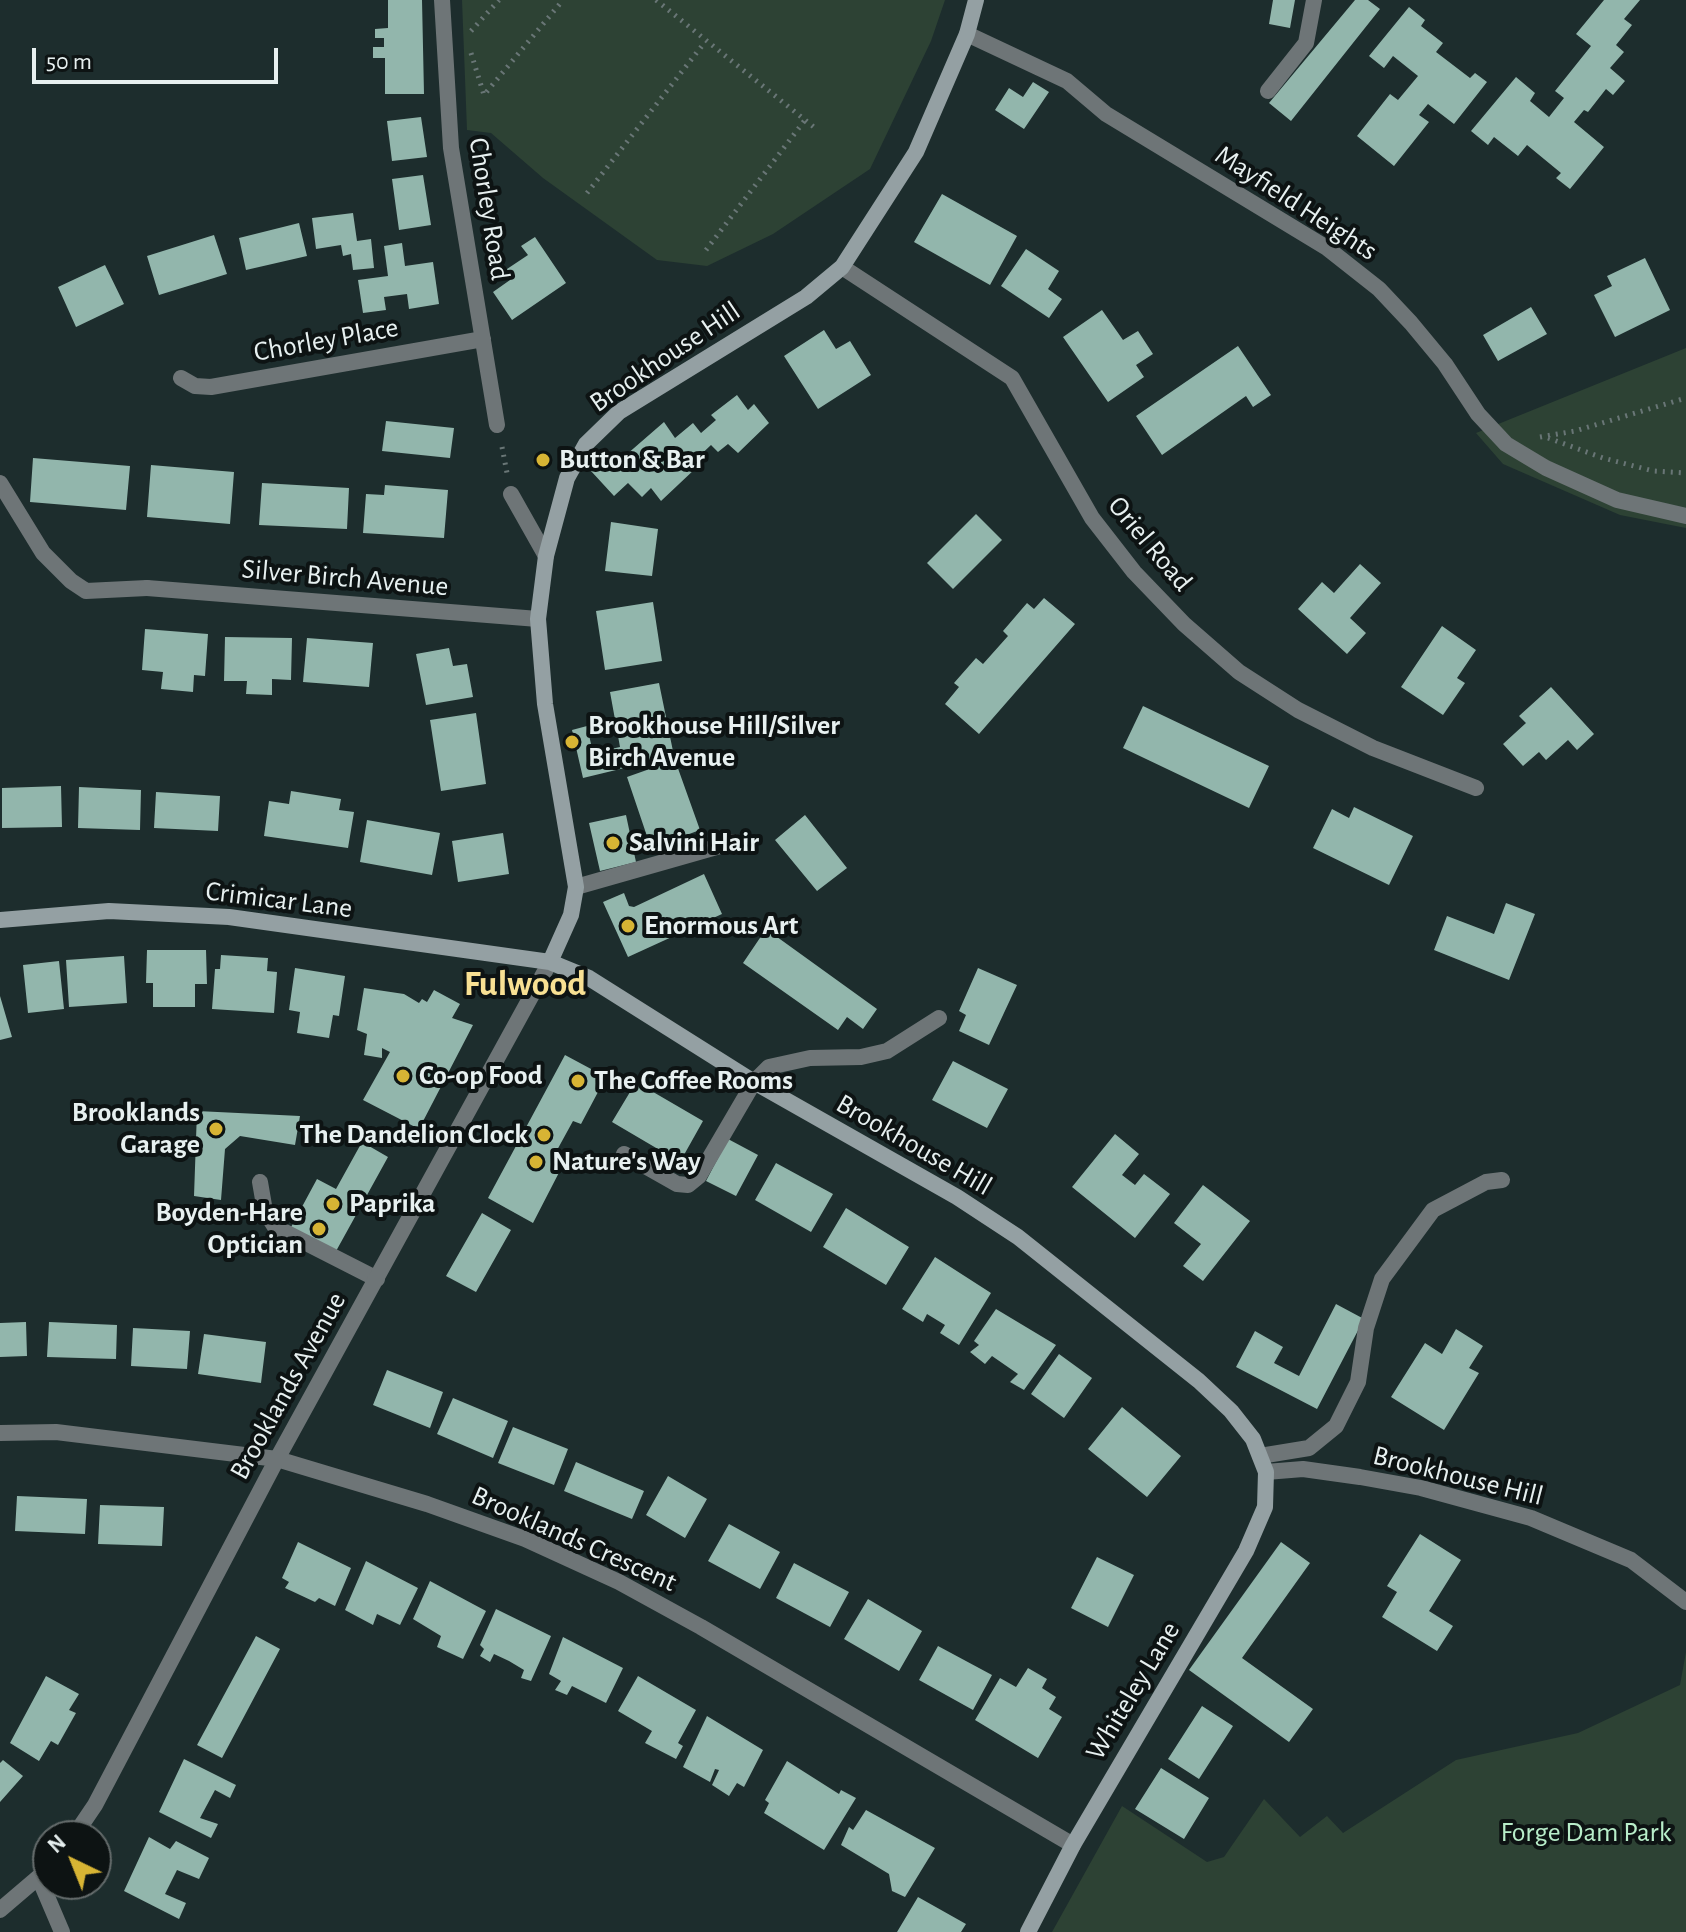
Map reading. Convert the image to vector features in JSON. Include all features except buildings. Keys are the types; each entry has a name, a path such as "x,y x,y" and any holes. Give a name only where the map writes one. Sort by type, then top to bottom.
{"street":[{"name":"Chorley Road","path":"442,0 451,148 497,425"},
{"name":"Brookhouse Hill","path":"976,0 967,34 916,152 842,267 806,297 619,412 586,444 567,478 546,556 538,619 545,704 576,887 571,915 550,962 630,1000 754,1082 957,1197 1018,1237 1199,1381 1231,1411 1253,1439 1263,1464 1421,1488 1531,1518 1631,1560 1686,1602"},
{"path":"1268,91 1306,43 1314,0"},
{"name":"Mayfield Heights","path":"967,34 1067,81 1106,114 1327,248 1379,289 1411,323 1445,364 1478,414 1506,444 1546,468 1617,500 1686,516"},
{"name":"Oriel Road","path":"842,267 1012,378 1092,518 1134,572 1184,624 1239,672 1298,710 1373,748 1476,788"},
{"name":"Chorley Place","path":"181,378 195,386 211,387 483,339"},
{"name":"Silver Birch Avenue","path":"0,483 43,553 71,581 86,591 147,588 538,619"},
{"path":"511,494 527,528 546,556"},
{"path":"576,887 734,842"},
{"name":"Crimicar Lane","path":"0,920 109,911 229,917 550,962"},
{"name":"Brooklands Avenue","path":"85,1820 277,1459 550,962"},
{"path":"624,1154 677,1184 688,1185 699,1176 754,1082 769,1067 784,1062 887,1051 939,1018"},
{"path":"1263,1464 1309,1448 1336,1426 1358,1382 1366,1328 1382,1279 1433,1210 1486,1182 1502,1180"},
{"path":"260,1182 265,1211 275,1227 377,1279"},
{"name":"Brooklands Crescent","path":"0,1433 56,1432 277,1459 441,1509 525,1539 619,1582 804,1685 1073,1845"},
{"name":"Whiteley Lane","path":"1028,1932 1073,1845 1246,1551 1265,1507 1263,1464"},
{"path":"0,1910 32,1884"},
{"path":"52,1900 62,1932"}],"path":[{"path":"499,0 472,28 469,46 484,95 563,0"},
{"path":"656,0 815,128"},
{"path":"587,193 705,42"},
{"path":"445,52 469,46"},
{"path":"706,250 805,120"},
{"path":"1506,444 1545,437 1686,398"},
{"path":"497,425 511,494"},
{"path":"1545,437 1603,458 1653,471 1686,473"}],"green space":[{"path":"462,0 945,0 931,41 870,169 773,234 707,266 657,260 543,178 491,133 467,130"},
{"path":"1686,348 1686,528 1620,515 1503,464 1476,433"},
{"name":"Forge Dam Park","path":"1686,1652 1686,1932 1052,1932 1122,1806 1207,1862 1224,1857 1264,1799 1300,1837 1327,1816 1343,1833 1456,1760 1578,1733 1680,1685"}],"place":[{"name":"Button & Bar","path":"543,460"},
{"name":"Brookhouse Hill/Silver Birch Avenue","path":"572,742"},
{"name":"Salvini Hair","path":"613,843"},
{"name":"Enormous Art","path":"628,926"},
{"name":"Co-op Food","path":"403,1076"},
{"name":"The Coffee Rooms","path":"578,1081"},
{"name":"Brooklands Garage","path":"216,1129"},
{"name":"The Dandelion Clock","path":"544,1135"},
{"name":"Nature's Way","path":"536,1162"},
{"name":"Paprika","path":"333,1204"},
{"name":"Boyden-Hare Optician","path":"319,1229"}],"district":[{"name":"Fulwood","path":"525,984"}]}
